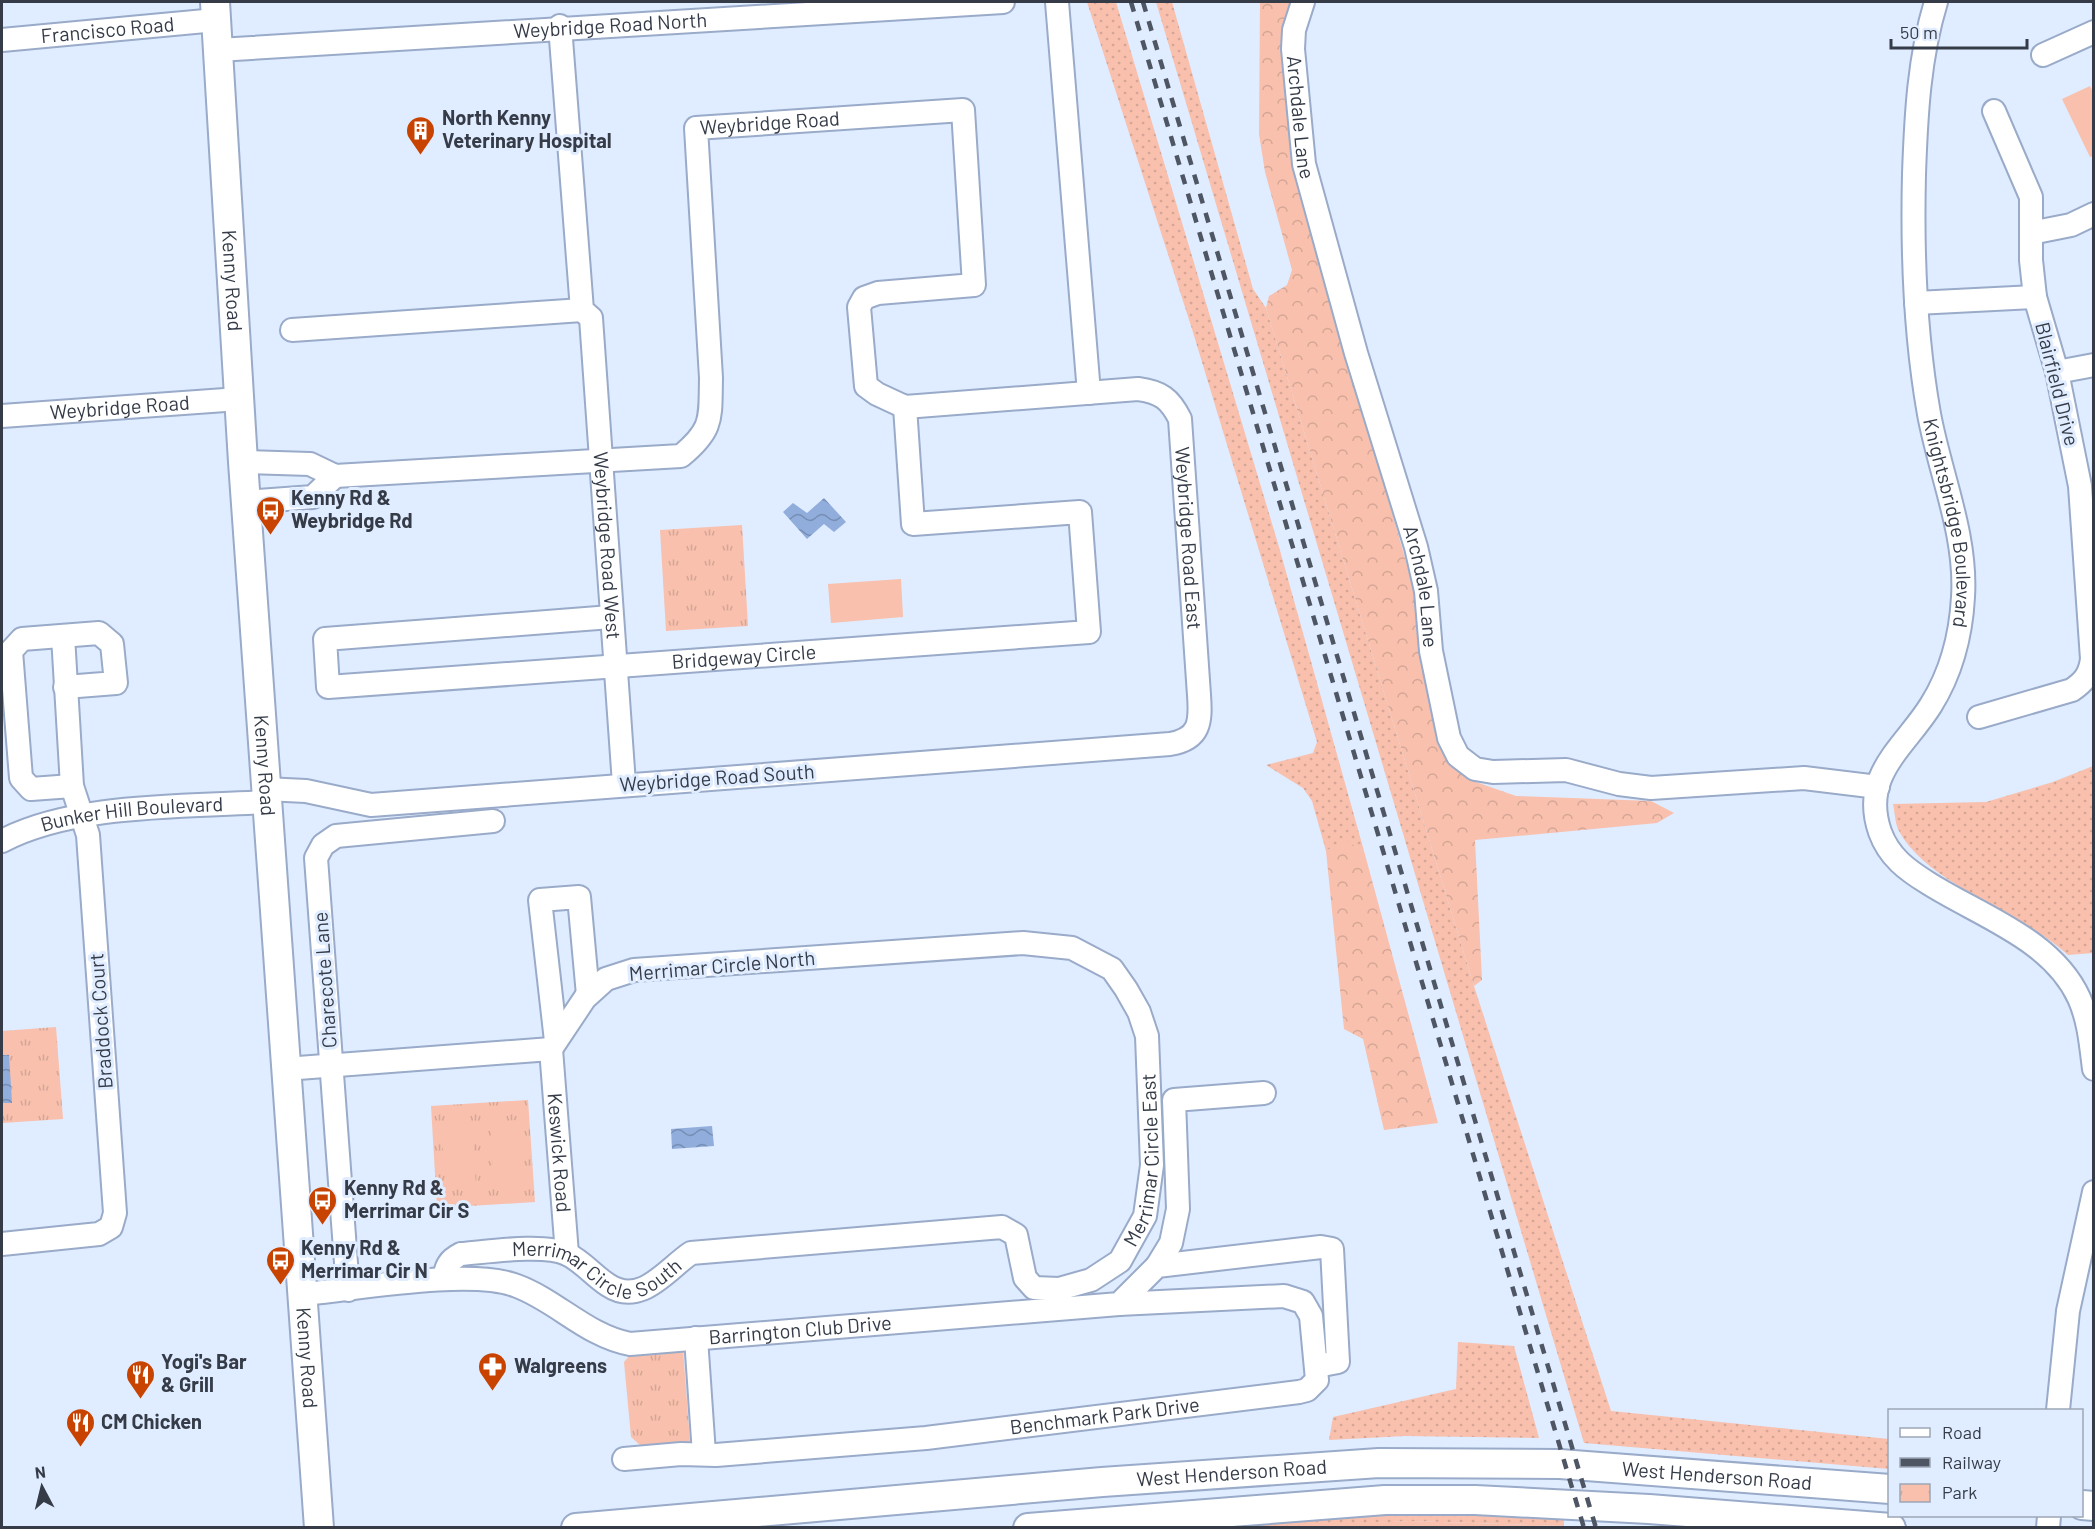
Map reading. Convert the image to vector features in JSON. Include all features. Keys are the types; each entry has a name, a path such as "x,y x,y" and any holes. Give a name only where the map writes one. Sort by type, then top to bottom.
{"main road":[{"name":"Kenny Road","path":"215,10 243,462 319,1527"},
{"name":"West Henderson Road","path":"576,1527 1090,1483 1378,1463 1560,1464 1888,1490"},
{"name":"West Henderson Road","path":"1028,1527 1385,1500 1474,1500 1649,1509 1891,1527"}],"street":[{"name":"Weybridge Road North","path":"218,50 560,26 637,25 1004,2"},
{"path":"1057,2 1089,393"},
{"name":"Archdale Lane","path":"1303,2 1294,30 1293,49 1304,164 1356,353 1416,547 1426,591 1431,651 1449,738 1458,756 1475,769 1492,772 1566,770 1619,784 1651,788 1804,778 1878,787"},
{"name":"Knightsbridge Boulevard","path":"1936,2 1926,44 1919,94 1914,204 1916,303 1929,414 1961,552 1964,577 1962,614 1954,652 1940,687 1921,720 1887,762 1878,787 1875,813 1879,830 1890,852 1899,862 1944,894 2036,946 2086,994 2085,1016 2094,1069"},
{"name":"Francisco Road","path":"2,40 215,10"},
{"name":"Weybridge Road West","path":"560,26 582,310 591,318 624,784"},
{"path":"2043,55 2094,32"},
{"name":"Weybridge Road","path":"243,462 310,464 335,476 681,456 702,439 710,412 711,377 696,128 963,110 974,285 878,293 864,298 859,307 866,386 877,394 905,407"},
{"name":"Blairfield Drive","path":"1979,717 2072,690 2083,683 2090,672 2092,659 2089,568 2080,486 2057,372 2035,297 2031,197 1994,111"},
{"path":"2031,233 2071,225 2094,214"},
{"name":"Blairfield Drive","path":"1916,303 2035,297"},
{"path":"292,330 582,310"},
{"path":"2057,372 2094,365"},
{"name":"Weybridge Road East","path":"905,407 1138,389 1157,392 1172,402 1180,419 1200,714 1196,732 1184,741 1170,744"},
{"name":"Weybridge Road","path":"2,416 239,399"},
{"name":"Bridgeway Circle","path":"611,617 325,639 328,687 1089,632 1080,512 913,524 905,407"},
{"path":"246,502 313,497 335,476"},
{"path":"65,687 116,683 112,644 99,633 22,639 11,651 21,778 31,789 72,786"},
{"name":"Braddock Court","path":"2,1244 99,1234 111,1227 115,1213 88,835 72,786 63,636"},
{"name":"Weybridge Road South","path":"266,795 306,791 371,805 1170,744"},
{"name":"Bunker Hill Boulevard","path":"2,841 26,830 80,816 266,795"},
{"name":"Charecote Lane","path":"348,1290 316,858 323,845 336,836 493,821"},
{"name":"Keswick Road","path":"567,1254 554,1045 540,900 579,897 588,995"},
{"name":"Merrimar Circle North","path":"554,1045 588,995 606,979 634,970 1035,943 1072,948 1112,969 1139,1012 1147,1036"},
{"name":"Merrimar Circle East","path":"1034,1288 1059,1289 1091,1280 1120,1261 1145,1216 1152,1165 1147,1036"},
{"path":"285,1069 554,1045"},
{"path":"1119,1304 1157,1266 1171,1243 1178,1209 1174,1100 1264,1093"},
{"path":"2058,1409 2068,1311 2094,1192"},
{"name":"Merrimar Circle South","path":"444,1279 445,1268 452,1259 461,1254 545,1250 567,1254 610,1286 632,1292 654,1284 691,1253 1002,1227 1016,1235 1025,1278 1034,1288"},
{"path":"1119,1304 1263,1297 1295,1298 1303,1302 1311,1316 1317,1366 1338,1362 1332,1249 1321,1247 1157,1266"},
{"path":"304,1294 444,1279"},
{"name":"Barrington Club Drive","path":"444,1279 483,1280 515,1285 540,1296 613,1341 630,1344 1119,1304"},
{"path":"696,1338 704,1454"},
{"name":"Benchmark Park Drive","path":"624,1459 926,1438 1299,1392 1306,1390 1317,1380 1317,1366"}],"green space":[{"path":"1087,2 1116,2 1279,547 1364,851 1344,841 1326,851 1312,801 1303,788 1266,765 1313,753 1317,742 1192,329"},
{"path":"1156,2 1172,2 1253,289 1266,308 1474,986 1611,1411 1888,1439 1888,1469 1584,1443"},
{"path":"1260,2 1291,2 1287,11 1283,46 1315,243 1413,586 1429,693 1453,755 1473,781 1516,796 1651,801 1674,813 1657,823 1475,840 1482,980 1474,986 1266,308 1269,296 1287,285 1292,270 1265,172 1259,134"},
{"path":"2090,86 2094,94 2093,156 2090,157 2062,99"},
{"path":"742,525 748,626 666,631 660,530"},
{"path":"901,579 903,617 831,623 828,584"},
{"path":"2093,766 2093,953 2068,955 2027,925 1953,882 1912,850 1897,825 1893,804 1986,802 2053,782"},
{"path":"1344,840 1364,851 1438,1123 1384,1130 1363,1039 1344,1029 1326,851"},
{"path":"56,1027 63,1119 2,1123 2,1031"},
{"path":"528,1100 535,1202 437,1208 431,1106"},
{"path":"520,1120 524,1185 494,1187 490,1122"},
{"path":"472,1123 476,1188 446,1190 441,1125"},
{"path":"1458,1342 1514,1346 1539,1438 1405,1436 1329,1440 1333,1417 1456,1389"},
{"path":"683,1349 690,1442 641,1446 631,1437 624,1362 631,1354"},
{"path":"1411,1510 1564,1514 1564,1526 1410,1521 1284,1528 1153,1528"},
{"path":"1410,1521 1564,1526 1564,1527 1284,1527"}],"water":[{"path":"824,498 846,522 834,532 824,524 807,539 783,512 793,503 807,513"},
{"path":"2,1055 9,1055 12,1103 2,1103"},
{"path":"712,1126 714,1146 672,1149 671,1129"}],"railway":[{"path":"1131,2 1584,1528"},
{"path":"1143,2 1596,1528"}],"place":[{"name":"North Kenny Veterinary Hospital","path":"421,156"},
{"name":"Kenny Rd & Weybridge Rd","path":"270,536"},
{"name":"Kenny Rd & Merrimar Cir S","path":"323,1226"},
{"name":"Kenny Rd & Merrimar Cir N","path":"280,1286"},
{"name":"Walgreens","path":"493,1392"},
{"name":"Yogi's Bar & Grill","path":"140,1400"},
{"name":"CM Chicken","path":"80,1448"}]}
